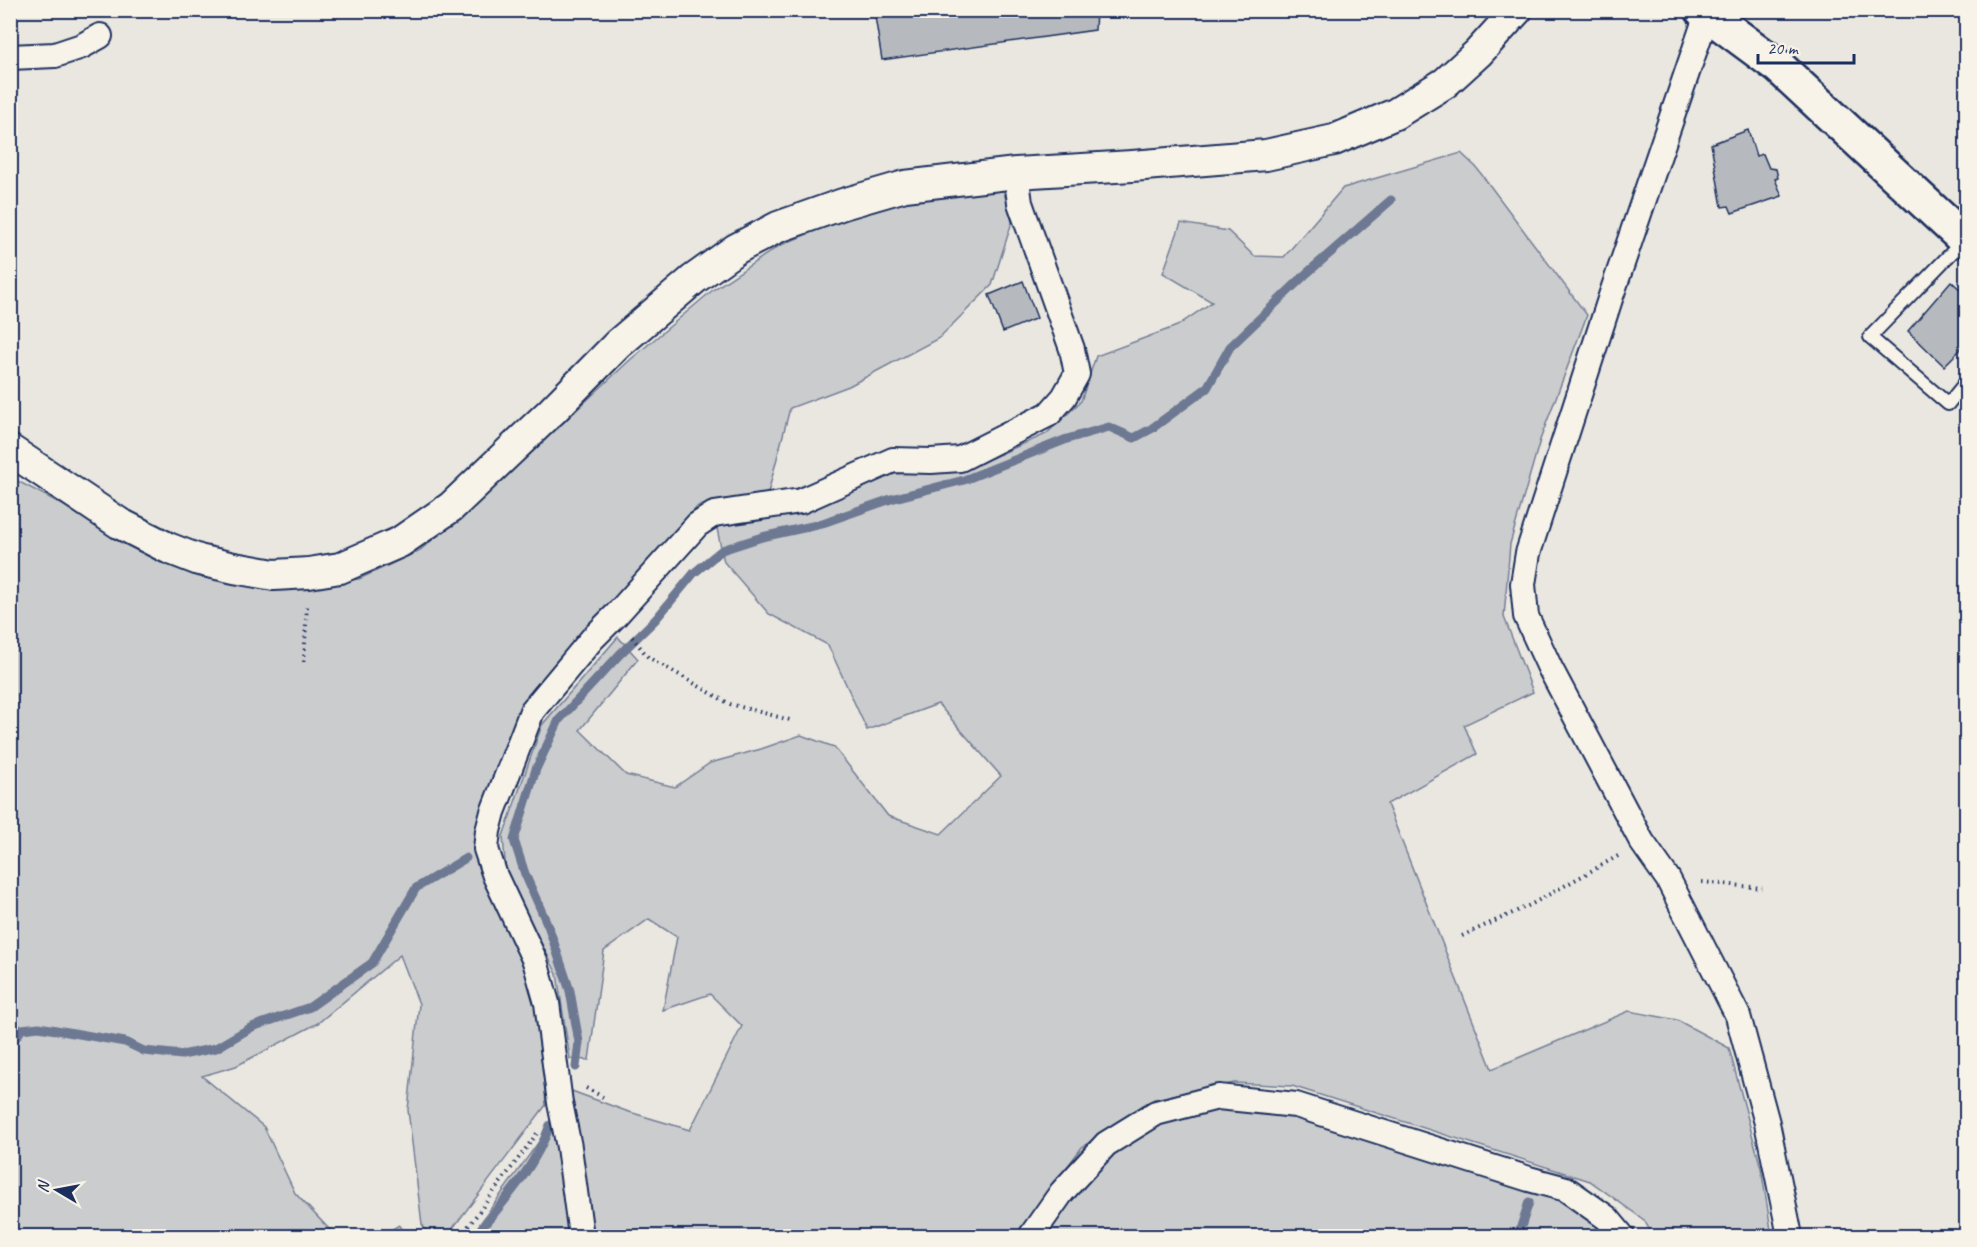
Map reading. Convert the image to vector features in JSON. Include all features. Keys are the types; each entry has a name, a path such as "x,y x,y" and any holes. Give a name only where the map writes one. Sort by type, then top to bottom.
{"main road":[{"path":"1705,12 1779,68 1965,241"}],"street":[{"path":"10,450 119,523 168,548 199,560 274,575 340,568 400,542 451,507 552,411 618,344 694,279 735,249 778,227 843,204 905,186 1016,173 1266,155 1334,140 1395,114 1445,83 1478,53 1517,10"},
{"path":"1705,12 1528,553 1523,584 1526,616 1550,668 1642,842 1668,879 1738,1016 1767,1123 1790,1236"},
{"path":"10,57 55,55 82,46 100,36"},
{"path":"581,1236 547,1003 535,962 495,876 486,849 488,831 494,812 532,711 592,639 697,525 714,514 801,501 893,460 960,459 1049,414 1064,397 1077,374 1072,349 1020,204 1016,173"},
{"path":"1031,1236 1062,1192 1106,1144 1156,1113 1218,1097 1296,1105 1566,1189 1607,1218 1622,1236"}],"lane":[{"path":"1965,241 1870,337 1948,404 1966,382"}],"path":[{"path":"304,662 309,573"},
{"path":"631,634 648,657 730,704 790,720"},
{"path":"1462,936 1530,905 1642,842"},
{"path":"1668,879 1762,888"},
{"path":"461,1236 560,1103"}],"shaded area":[{"path":"1461,153 1476,167 1587,315 1540,440 1510,544 1504,617 1533,692 1464,725 1477,754 1387,804 1492,1069 1629,1011 1677,1020 1729,1048 1761,1168 1772,1236 1653,1236 1644,1220 1590,1181 1292,1086 1234,1083 1154,1099 1082,1147 1015,1236 594,1236 569,1090 626,1111 690,1130 742,1026 710,994 663,1010 677,937 649,919 604,951 589,1060 570,1059 557,974 506,874 503,836 542,725 618,637 638,659 580,730 626,775 675,787 710,763 801,735 834,747 888,816 941,834 1001,776 938,704 867,730 828,645 769,614 724,562 716,524 800,512 893,474 964,470 1046,434 1081,401 1096,356 1177,326 1212,302 1163,273 1181,223 1228,231 1254,256 1284,257 1343,188"},
{"path":"1002,185 1012,222 992,285 939,338 849,386 790,408 768,493 698,506 597,619 483,807 540,1023 546,1105 447,1236 429,1236 422,1224 408,1110 419,1004 400,955 318,1023 236,1066 202,1076 264,1127 295,1193 329,1229 346,1236 11,1236 10,477 86,517 275,588 359,579 419,551 493,488 630,360 714,289 779,246 842,219 920,198"},
{"path":"1220,1104 1296,1113 1560,1195 1612,1236 1040,1236 1106,1156 1156,1119"},
{"path":"558,1115 572,1236 471,1236"},
{"path":"399,1225 405,1236 381,1236"}],"building":[{"path":"874,10 1096,10 1095,30 882,60"},
{"path":"1748,130 1756,156 1763,154 1769,168 1776,169 1778,178 1775,179 1782,196 1732,213 1729,206 1722,207 1711,144"},
{"path":"1023,281 1037,318 1003,332 989,295"},
{"path":"1951,281 1966,295 1966,344 1944,366 1908,331"}],"waterway":[{"path":"576,1067 579,1042 570,991 549,928 525,874 514,840 536,769 559,720 656,619 694,573 722,550 762,537 817,525 891,499 964,480 1067,439 1109,427 1134,438 1151,429 1207,388 1230,347 1306,274 1391,200"},
{"path":"10,1046 22,1029 39,1027 125,1042 144,1051 182,1055 216,1048 252,1027 310,1007 372,963 416,888 466,858"},
{"path":"475,1236 527,1170 544,1141 550,1125"},
{"path":"1518,1236 1529,1202"}]}
